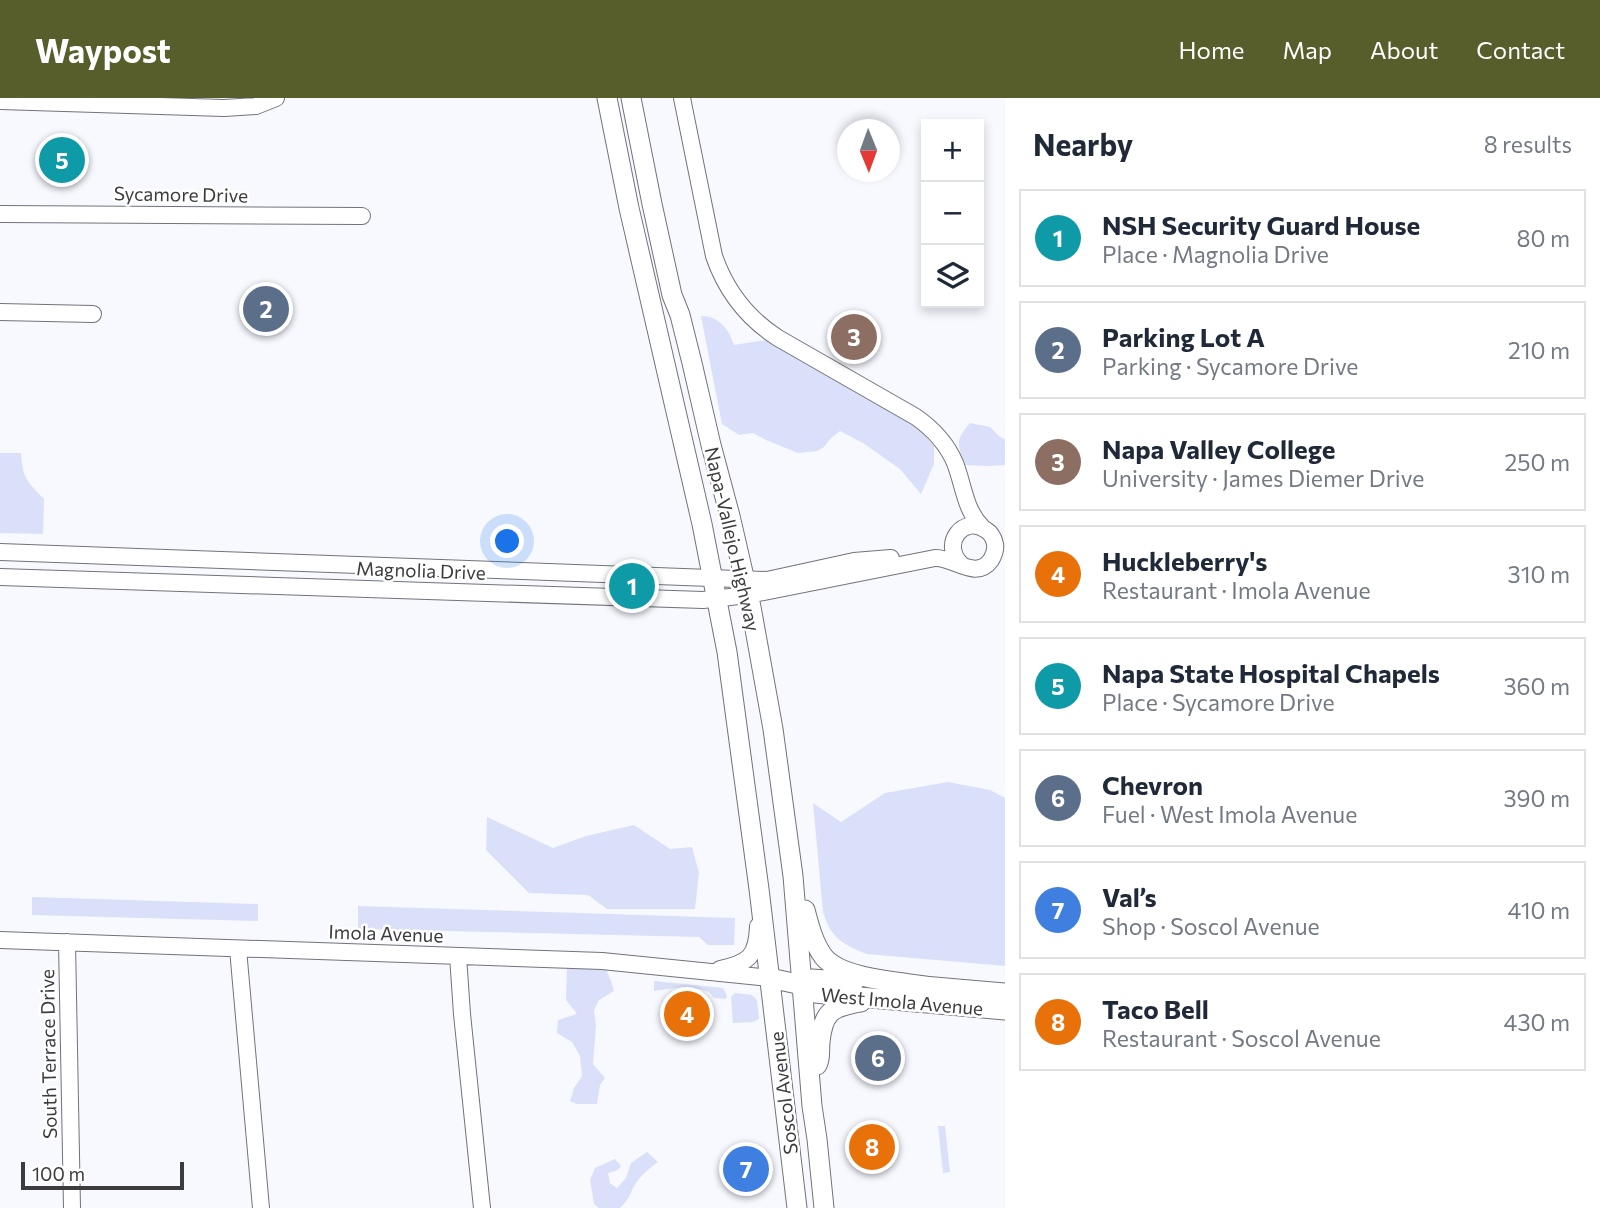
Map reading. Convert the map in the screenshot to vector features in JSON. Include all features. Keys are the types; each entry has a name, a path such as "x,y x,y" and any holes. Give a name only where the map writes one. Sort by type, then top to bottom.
{"main road":[{"name":"Napa-Vallejo Highway","path":"607,98 629,208 699,512 729,664 770,978"},
{"name":"Napa-Vallejo Highway","path":"631,98 672,295 692,363 746,587 778,757 802,985"},
{"path":"790,852 814,939 829,963 838,969 862,976 933,987"},
{"name":"West Imola Avenue","path":"770,978 802,985 815,993 1005,1010"},
{"name":"Soscol Avenue","path":"770,978 797,1208"},
{"name":"West Imola Avenue","path":"802,985 812,979 1005,993"},
{"name":"Soscol Avenue","path":"802,985 824,1208"},
{"path":"810,1078 820,1060 821,1035 829,1013 847,1004 886,999"}],"street":[{"path":"0,101 223,108 256,106 275,98"},
{"path":"682,98 714,256 723,279 738,303 758,324 778,338 916,417 941,438 954,460 970,512 976,521 993,533"},
{"name":"Sycamore Drive","path":"0,214 362,216"},
{"path":"0,312 93,314"},
{"path":"961,565 952,548 962,524 963,491"},
{"name":"Magnolia Drive","path":"0,552 650,575 712,578 746,587 935,558 949,559 969,569 979,568 987,565 999,551 993,533 976,526 968,527 941,549 931,552 853,561 767,580 746,587 716,598 703,600 0,578"},
{"path":"371,589 372,565"},
{"path":"399,591 400,566"},
{"path":"649,598 650,575"},
{"path":"707,972 743,963 753,953 758,937 759,889"},
{"name":"Imola Avenue","path":"0,940 602,961 770,978"},
{"name":"South Terrace Drive","path":"67,942 72,1208"},
{"path":"239,949 261,1208 251,1208"},
{"path":"458,956 482,1208"}],"shaded area":[{"path":"701,316 713,318 722,324 734,345 778,338 923,422 925,436 934,446 934,464 921,494 900,469 863,443 840,431 817,451 798,453 753,433 739,435 722,424"},
{"path":"970,423 990,427 1005,439 1005,465 965,465 959,442"},
{"path":"0,453 21,453 27,479 44,499 43,534 0,533"},
{"path":"948,782 990,790 1005,798 1005,966 867,954 839,939 830,928 823,912 813,803 841,822 885,793"},
{"path":"487,817 553,848 586,836 634,825 670,849 692,847 699,873 695,909 607,909 588,895 529,893 486,850"},
{"path":"32,897 258,904 258,921 32,915"},
{"path":"358,906 735,918 734,945 708,945 699,937 358,929"},
{"path":"587,966 606,969 614,991 599,1000 594,1010 596,1025 593,1064 605,1078 600,1085 597,1104 577,1104 570,1101 582,1076 580,1056 572,1042 557,1033 558,1020 577,1014 566,1000 567,968"},
{"path":"654,981 723,988 727,996 726,999 714,998 709,992 682,987 654,991"},
{"path":"735,993 752,995 757,1000 759,1019 733,1023 731,997"},
{"path":"938,1126 945,1126 950,1172 943,1173"},
{"path":"647,1152 658,1162 635,1184 627,1201 620,1208 599,1208 594,1204 590,1180 595,1168 615,1159 621,1166 608,1173 610,1183 617,1188 626,1178 631,1163"}],"place":[{"name":"Napa State Hospital Chapels","path":"62,160"},
{"name":"Parking Lot A","path":"266,309"},
{"name":"Napa Valley College","path":"854,337"},
{"name":"NSH Security Guard House","path":"632,586"},
{"name":"Huckleberry's","path":"687,1014"},
{"name":"Chevron","path":"878,1058"},
{"name":"Taco Bell","path":"872,1147"},
{"name":"Val’s","path":"746,1169"}]}
